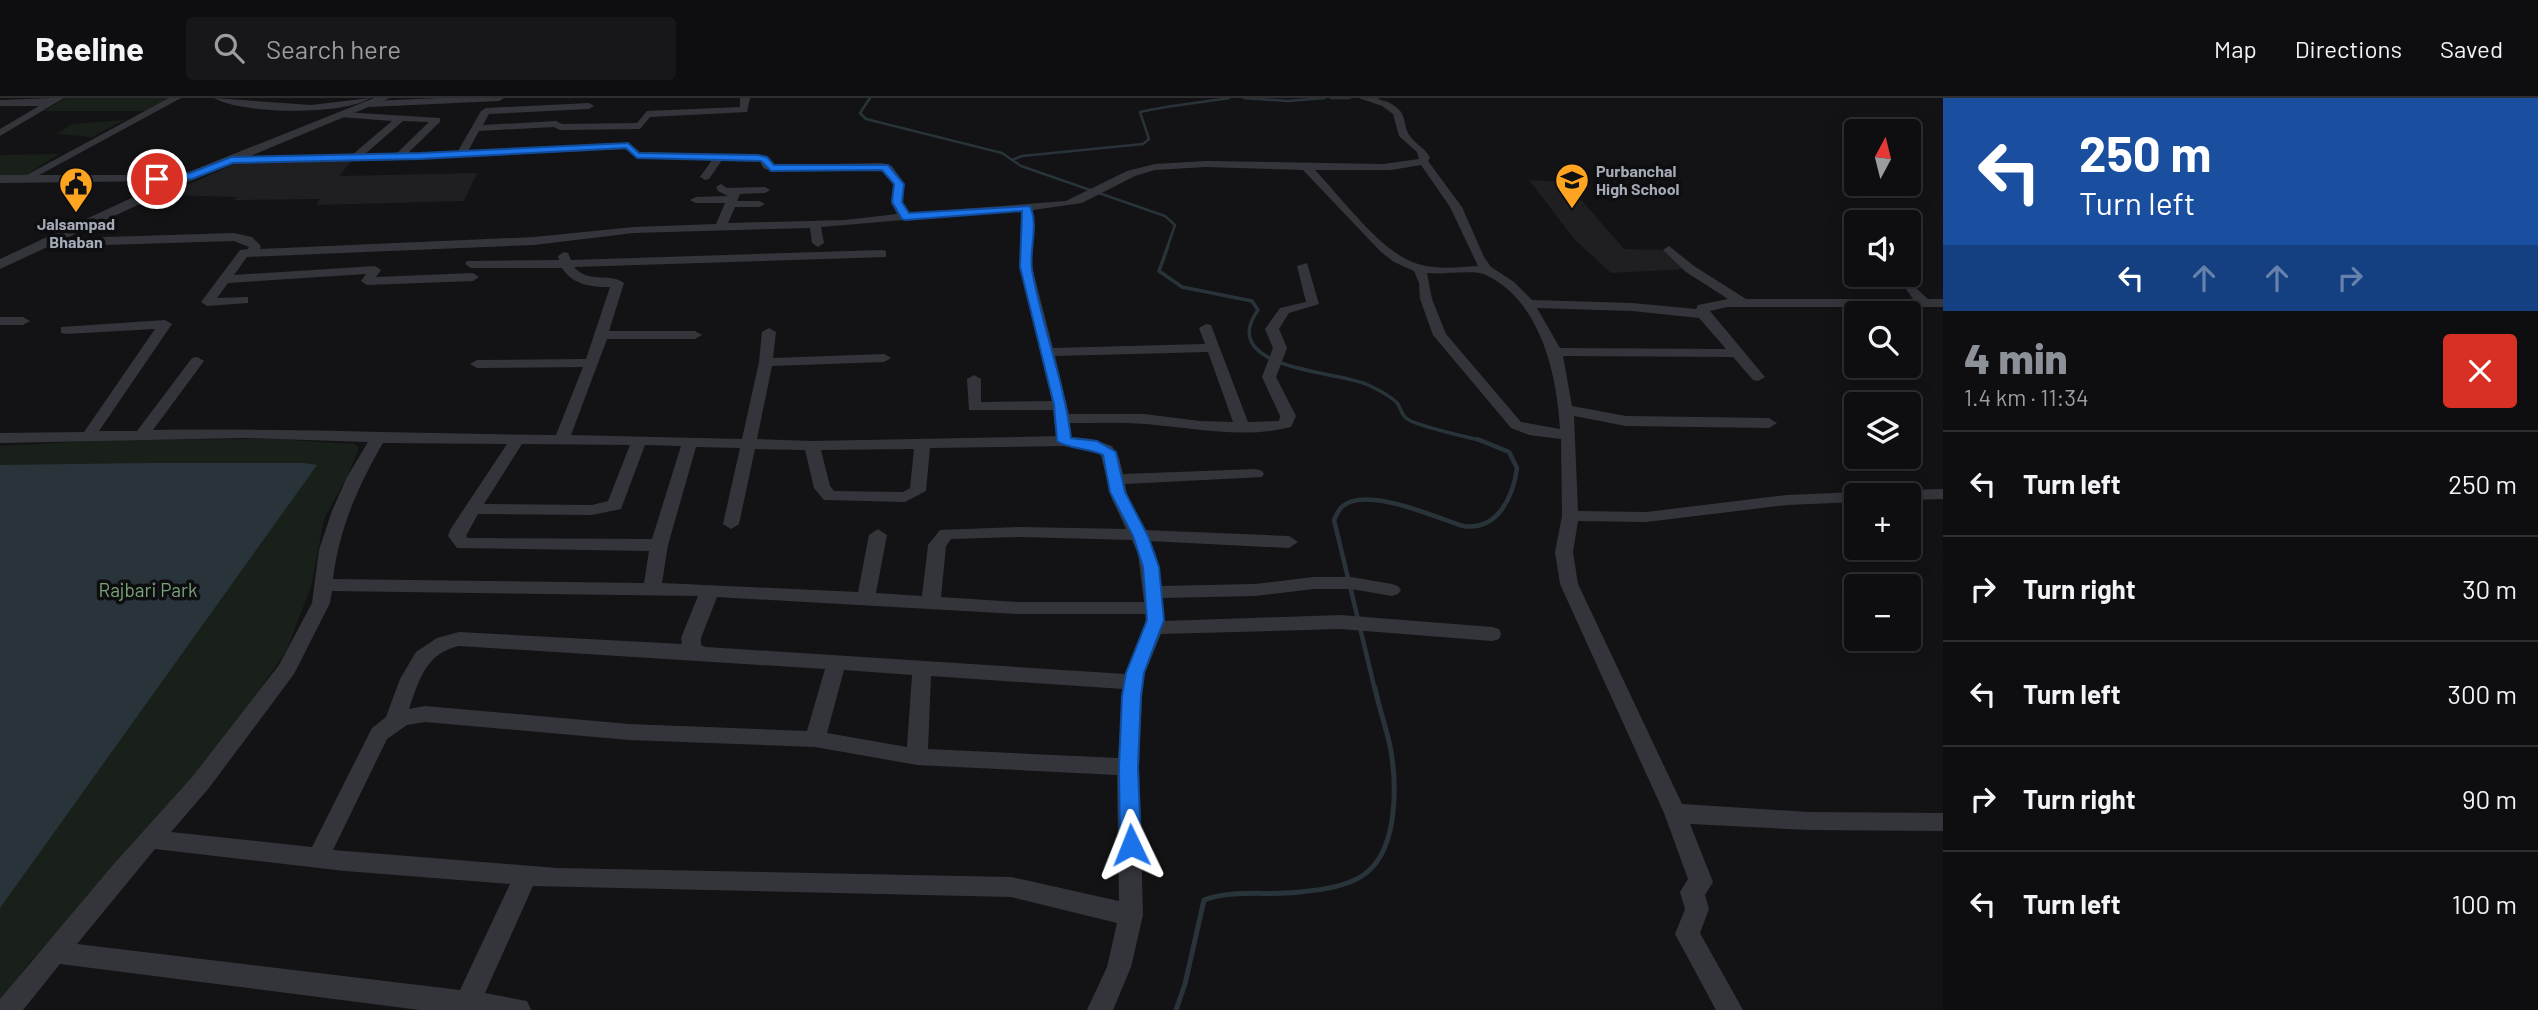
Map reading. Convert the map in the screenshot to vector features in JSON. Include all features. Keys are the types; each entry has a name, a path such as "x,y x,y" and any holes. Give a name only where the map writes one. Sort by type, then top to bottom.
{"street":[{"path":"26,178 176,98"},
{"path":"219,98 263,106 437,120"},
{"path":"0,179 160,183 192,176 342,111 384,98"},
{"path":"364,103 496,98"},
{"path":"461,154 496,98"},
{"path":"477,128 556,124 560,127 640,126 647,114 744,110 745,98"},
{"path":"1364,98 1385,104 1397,113 1404,136 1423,152 1423,161"},
{"path":"0,103 55,101"},
{"path":"0,133 55,101"},
{"path":"486,111 589,106"},
{"path":"399,157 446,110"},
{"path":"354,158 400,119"},
{"path":"0,120 22,120"},
{"path":"231,160 399,157 628,146 637,155 764,159 771,168 885,167 899,184 897,202 905,217"},
{"path":"705,177 719,157"},
{"path":"243,300 207,302 244,253 558,238 622,231 721,226 815,225 1027,208 1083,199 1136,171 1162,166 1240,165 1308,169 1393,166 1423,161"},
{"path":"1423,161 1447,192 1477,256 1488,270 1510,285 1528,304 1555,352 1567,410 1570,516 1564,552 1569,583 1675,813 1701,881 1692,892 1696,909 1692,925 1686,934 1731,1010"},
{"path":"1308,169 1386,250 1419,268 1488,270"},
{"path":"0,265 160,183"},
{"path":"696,200 733,198 760,191 755,204 733,198 721,187"},
{"path":"721,226 733,198"},
{"path":"1027,208 1029,220 1026,267 1061,412 1064,441"},
{"path":"815,225 818,243"},
{"path":"42,243 234,237 251,242 255,246 251,253"},
{"path":"558,238 565,264 572,275 580,281 618,283 592,363 562,438"},
{"path":"391,247 368,281 650,259 882,254"},
{"path":"1669,250 1690,269 1744,303"},
{"path":"974,379 974,407 1144,419 1191,426 1273,427 1288,422 1270,380 1270,371 1280,348 1272,329 1279,313 1289,308 1313,304 1303,266"},
{"path":"1419,268 1425,283 1426,299 1440,335 1515,423 1529,430 1568,435"},
{"path":"224,279 375,270"},
{"path":"1910,287 1923,301"},
{"path":"1703,314 1702,310 1709,305 1744,303 1943,303"},
{"path":"1528,304 1632,307 1703,314 1758,377"},
{"path":"0,321 23,321"},
{"path":"66,330 165,324 89,435"},
{"path":"1206,328 1242,426"},
{"path":"731,524 766,362 769,332"},
{"path":"601,335 695,335"},
{"path":"1047,352 1213,348"},
{"path":"1555,352 1738,353"},
{"path":"766,362 884,358"},
{"path":"142,434 197,361"},
{"path":"477,364 592,363"},
{"path":"1567,410 1626,421 1769,423"},
{"path":"0,438 243,433 378,438 519,437 812,446 1064,441 1092,444 1106,449 1111,458 1120,499 1141,536 1151,567 1154,609 1133,682 1128,767 1131,915 1119,967 1100,1010"},
{"path":"519,437 457,536 463,544 660,545"},
{"path":"7,1010 53,952 201,782 287,669 316,616 325,585 328,550 340,511 378,438"},
{"path":"473,509 610,508 618,500 639,440"},
{"path":"652,589 660,545 690,441"},
{"path":"812,446 822,488 830,496 905,497 918,491 922,445"},
{"path":"1115,479 1256,474"},
{"path":"1921,495 1943,494"},
{"path":"1570,516 1646,517 1787,500 1844,498"},
{"path":"931,602 937,545 946,534 1021,532 1289,542"},
{"path":"866,598 877,536"},
{"path":"1154,609 1288,584 1357,584 1392,590"},
{"path":"325,585 710,590 1017,608 1154,609 1492,634"},
{"path":"696,652 690,644 691,638 710,590"},
{"path":"396,720 420,658 438,642 459,639 696,652 836,664 922,667 1133,682"},
{"path":"815,739 836,664"},
{"path":"917,757 922,667"},
{"path":"318,858 379,734 396,720 425,714 629,732 815,739 917,757 1128,767"},
{"path":"1675,813 1745,820 1825,823 1943,822"},
{"path":"151,839 318,858 526,875 1011,887 1131,915"},
{"path":"467,1004 526,875"},
{"path":"53,952 518,1010"}],"shaded area":[{"path":"352,160 339,176 477,173 464,201 316,205 320,199 234,200 237,197 165,195 241,161"},
{"name":"Purbanchal High School","path":"1529,180 1566,182 1624,249 1669,250 1690,269 1611,273 1575,240"},
{"path":"0,465 317,465 0,908"}],"green space":[{"path":"66,98 171,98 145,111 44,111"},
{"path":"124,120 92,137 56,134 72,124"},
{"path":"59,154 23,177 0,177 0,155"},
{"name":"Rajbari Park","path":"274,439 354,444 359,447 349,473 324,519 311,587 286,651 236,725 105,881 28,964 0,1002 0,446 108,440"}],"waterway":[{"path":"870,98 860,113 866,119 1002,153 1012,160"},
{"path":"1012,160 1022,156 1143,144 1149,139 1140,112 1229,98"},
{"path":"1244,98 1288,101 1325,98"},
{"path":"1331,98 1350,98"},
{"path":"1369,98 1378,98"},
{"path":"1012,160 1021,166 1165,216 1175,225 1167,248"},
{"path":"1168,246 1159,271 1182,287 1252,301 1258,310 1249,330 1253,345 1266,356 1285,364 1366,384 1391,398 1411,421 1480,440"},
{"path":"1375,690 1334,520 1343,506 1354,501 1368,500 1385,501 1463,526 1485,523 1494,518 1507,501 1517,468 1509,452 1480,440"},
{"path":"1176,1010 1185,984 1204,900 1228,895 1288,893 1340,885 1362,876 1374,866 1383,852 1392,819 1394,783 1391,751 1375,688"}],"place":[{"name":"Purbanchal High School","path":"1572,210"},
{"name":"Jalsampad Bhaban","path":"76,214"}],"route":[{"path":"157,179 192,176 231,160 420,156 628,146 637,155 758,158 764,159 771,168 854,169 882,166 888,169 899,184 898,209 905,217 1027,208 1029,220 1026,231 1026,267 1060,405 1064,441 1092,444 1109,452 1117,492 1141,536 1151,567 1154,628 1133,682 1128,767 1131,845"}]}
